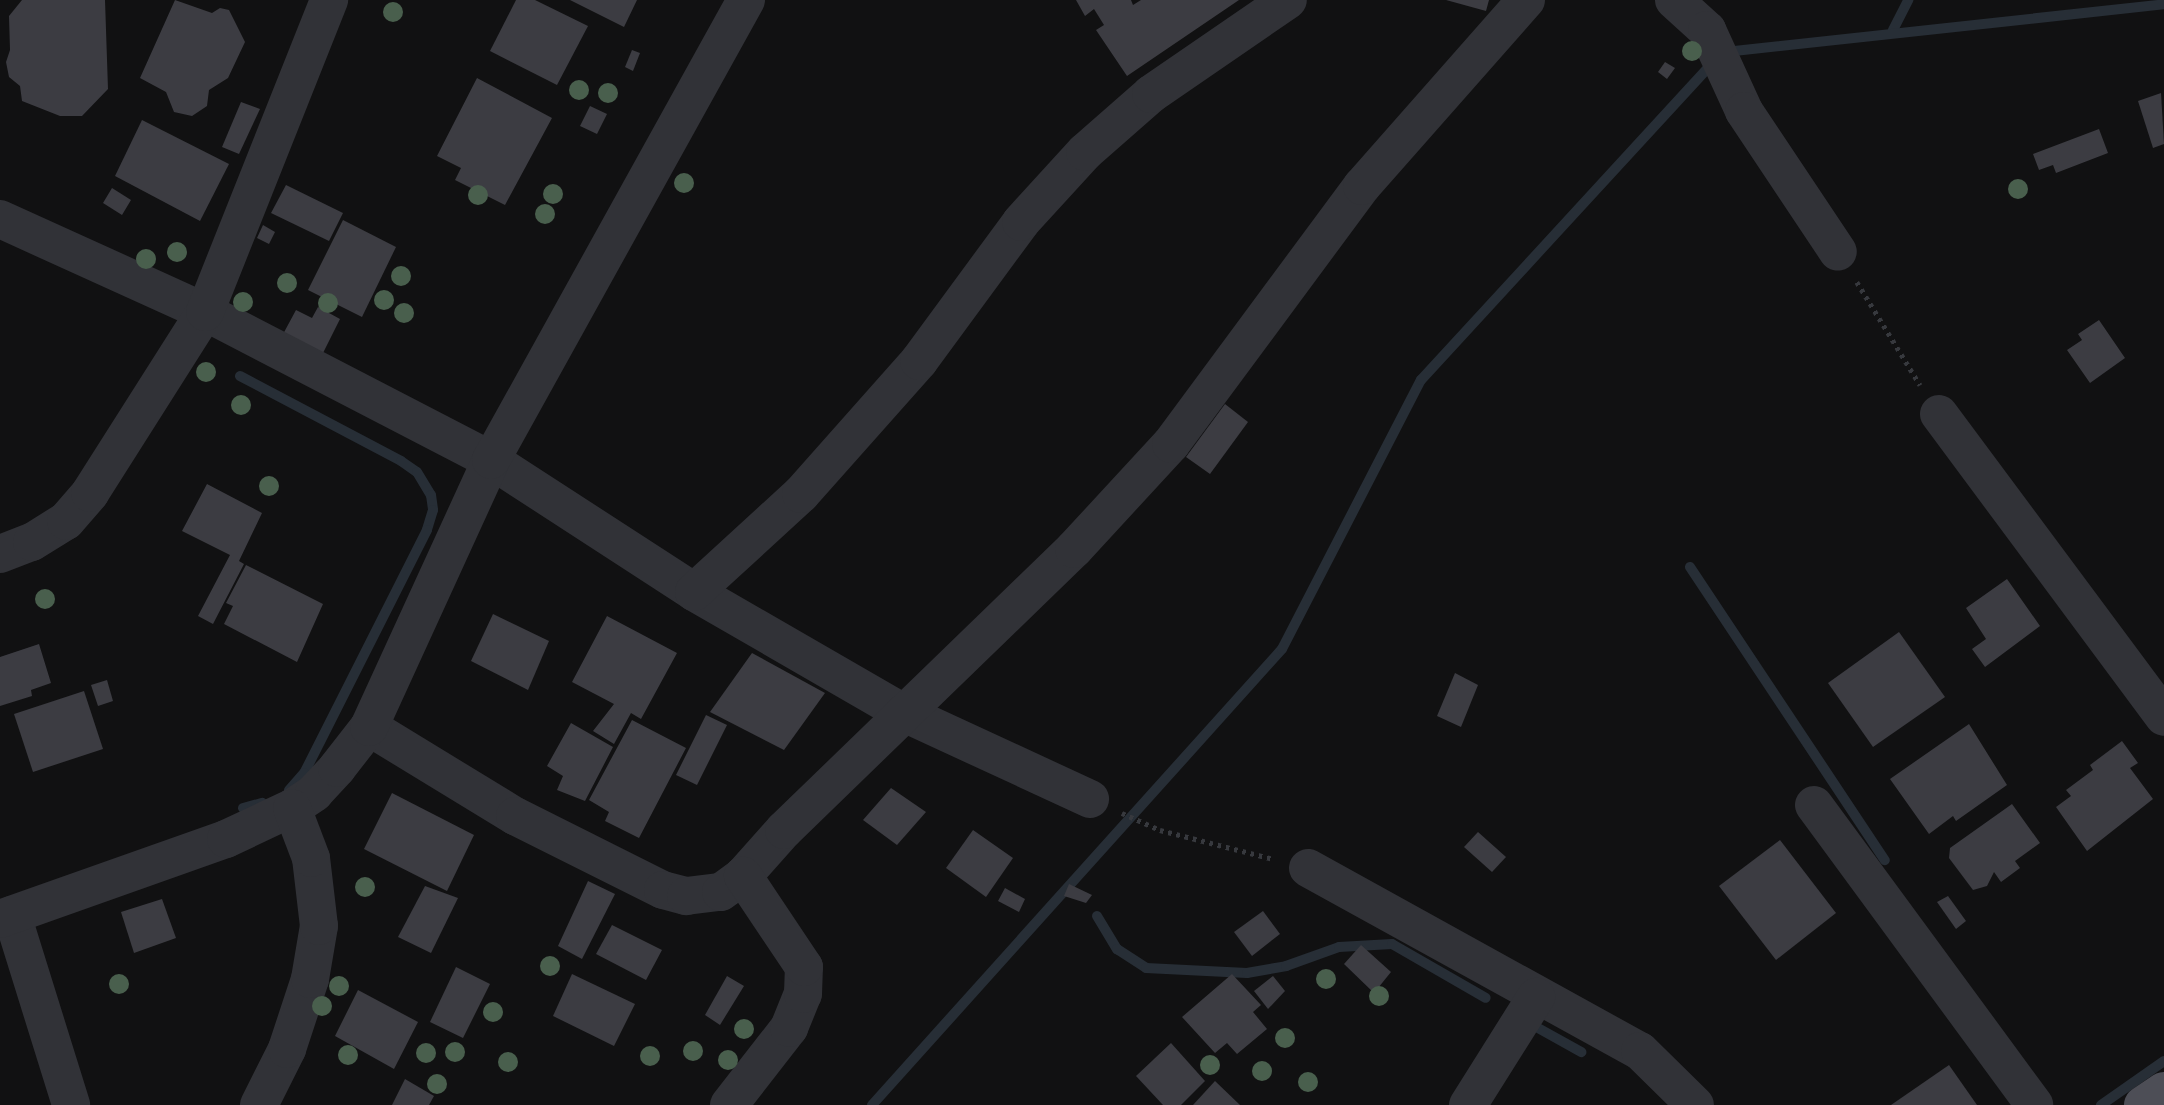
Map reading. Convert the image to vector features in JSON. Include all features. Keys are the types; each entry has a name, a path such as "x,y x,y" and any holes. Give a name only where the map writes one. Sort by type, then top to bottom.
{"main road":[{"path":"2143,1105 2164,1091"}],"street":[{"path":"0,554 32,542 66,521 90,493 205,312 329,0"},
{"path":"71,1105 6,917 137,873 292,808 314,793 369,727 491,460 746,0"},
{"path":"694,592 801,494 919,361 1021,222 1085,152 1151,94 1288,0"},
{"path":"369,727 515,816 663,890 686,896 721,891 743,876 784,830 1074,549 1171,444 1362,186 1526,0"},
{"path":"1674,0 1707,30 1744,111 1838,252"},
{"path":"0,219 205,312 491,460 694,592 904,713 1090,799"},
{"path":"1939,414 2164,717"},
{"path":"1814,804 2034,1105"},
{"path":"259,1105 287,1049 310,979 319,926 310,858 292,808"},
{"path":"1308,868 1536,997 1640,1051 1695,1105"},
{"path":"729,1105 789,1028 803,994 804,967 743,876"},
{"path":"1468,1105 1536,997"}],"path":[{"path":"1838,252 1939,414"},
{"path":"1090,799 1160,830 1308,868"}],"building":[{"path":"22,0 105,0 108,89 82,116 60,116 22,101 20,86 9,77 6,62 10,50 9,16"},
{"path":"175,0 212,13 220,8 229,10 245,42 228,78 209,90 207,106 192,116 174,112 166,92 140,78"},
{"path":"516,0 535,0 588,26 557,85 490,51"},
{"path":"570,0 637,0 624,27"},
{"path":"1076,0 1131,0 1133,5 1141,0 1239,0 1127,76 1096,30 1104,25 1094,9 1085,16"},
{"path":"1446,0 1489,0 1486,11"},
{"path":"632,50 640,53 633,71 625,67"},
{"path":"1665,62 1675,68 1667,79 1658,72"},
{"path":"477,78 552,118 505,205 455,180 461,168 437,156"},
{"path":"2161,93 2164,144 2153,148 2138,101"},
{"path":"241,102 260,109 239,154 222,147"},
{"path":"590,106 607,114 597,134 580,126"},
{"path":"142,120 229,164 200,221 115,176"},
{"path":"2099,129 2108,153 2056,173 2053,165 2039,170 2033,154"},
{"path":"286,185 343,213 329,241 271,213"},
{"path":"112,188 131,200 122,215 103,203"},
{"path":"343,220 396,247 362,317 308,290"},
{"path":"263,225 275,232 269,244 257,238"},
{"path":"318,307 340,319 321,357 282,336 296,310 312,318"},
{"path":"2099,320 2125,358 2090,383 2067,350 2082,340 2078,334"},
{"path":"1225,404 1248,422 1210,474 1186,457"},
{"path":"207,484 262,513 239,561 244,564 213,624 198,616 230,555 182,531"},
{"path":"246,565 323,604 297,662 224,624 233,606 226,603"},
{"path":"2007,579 2040,626 1985,667 1972,649 1986,639 1966,608"},
{"path":"493,614 549,641 528,690 471,661"},
{"path":"607,616 677,653 641,719 631,713 614,744 593,731 614,704 572,682"},
{"path":"1899,632 1945,697 1873,747 1828,683"},
{"path":"39,644 51,683 31,690 32,696 0,706 0,657"},
{"path":"752,653 825,693 784,750 710,712"},
{"path":"1455,673 1478,685 1461,727 1437,716"},
{"path":"107,680 113,701 98,706 91,685"},
{"path":"84,691 103,749 33,772 14,714"},
{"path":"706,715 727,725 697,785 676,775"},
{"path":"632,720 686,748 639,838 605,821 609,812 589,800"},
{"path":"571,723 613,747 585,801 557,790 563,776 547,766"},
{"path":"1969,724 2007,785 1956,821 1953,816 1929,834 1890,779"},
{"path":"2122,741 2138,763 2130,768 2153,799 2087,851 2056,807 2071,796 2066,790 2093,770 2090,765"},
{"path":"891,788 926,812 897,845 863,820"},
{"path":"392,793 474,835 447,891 364,849"},
{"path":"2012,804 2040,843 2015,861 2020,868 2001,882 1994,872 1987,886 1973,890 1949,858 1950,848"},
{"path":"973,830 1013,858 986,897 946,868"},
{"path":"1478,832 1506,857 1492,872 1464,847"},
{"path":"1780,840 1836,913 1776,960 1719,886"},
{"path":"588,881 615,894 582,959 558,946"},
{"path":"1069,884 1092,895 1086,903 1064,896"},
{"path":"425,886 458,898 431,953 398,937"},
{"path":"1005,888 1025,899 1019,912 998,901"},
{"path":"1948,896 1966,921 1956,929 1937,902"},
{"path":"162,899 176,938 134,953 121,912"},
{"path":"1263,911 1280,934 1252,956 1234,932"},
{"path":"612,925 662,950 646,980 596,954"},
{"path":"1361,945 1391,972 1374,993 1344,964"},
{"path":"456,967 490,984 463,1038 430,1022"},
{"path":"572,974 635,1004 614,1046 553,1016"},
{"path":"1232,974 1261,1005 1253,1012 1267,1029 1237,1054 1227,1043 1215,1053 1182,1017"},
{"path":"727,976 744,986 720,1025 705,1015"},
{"path":"1273,976 1285,991 1268,1009 1254,991"},
{"path":"358,990 418,1022 394,1069 335,1036"},
{"path":"1171,1043 1205,1081 1181,1105 1163,1105 1136,1076"},
{"path":"1949,1065 1977,1105 1891,1105"},
{"path":"405,1079 434,1096 429,1105 392,1105"},
{"path":"1215,1081 1240,1105 1193,1105"}],"waterway":[{"path":"1893,30 1908,0"},
{"path":"1725,52 2164,4"},
{"path":"872,1105 1282,649 1421,380 1713,62"},
{"path":"240,376 417,472 431,495 433,510 427,530 304,773 289,790"},
{"path":"1690,567 1885,860"},
{"path":"243,808 262,803"},
{"path":"1097,916 1117,949 1146,968 1247,973 1286,966 1339,947 1392,944 1486,998"},
{"path":"1529,1023 1581,1052"},
{"path":"2101,1105 2164,1061"}]}
